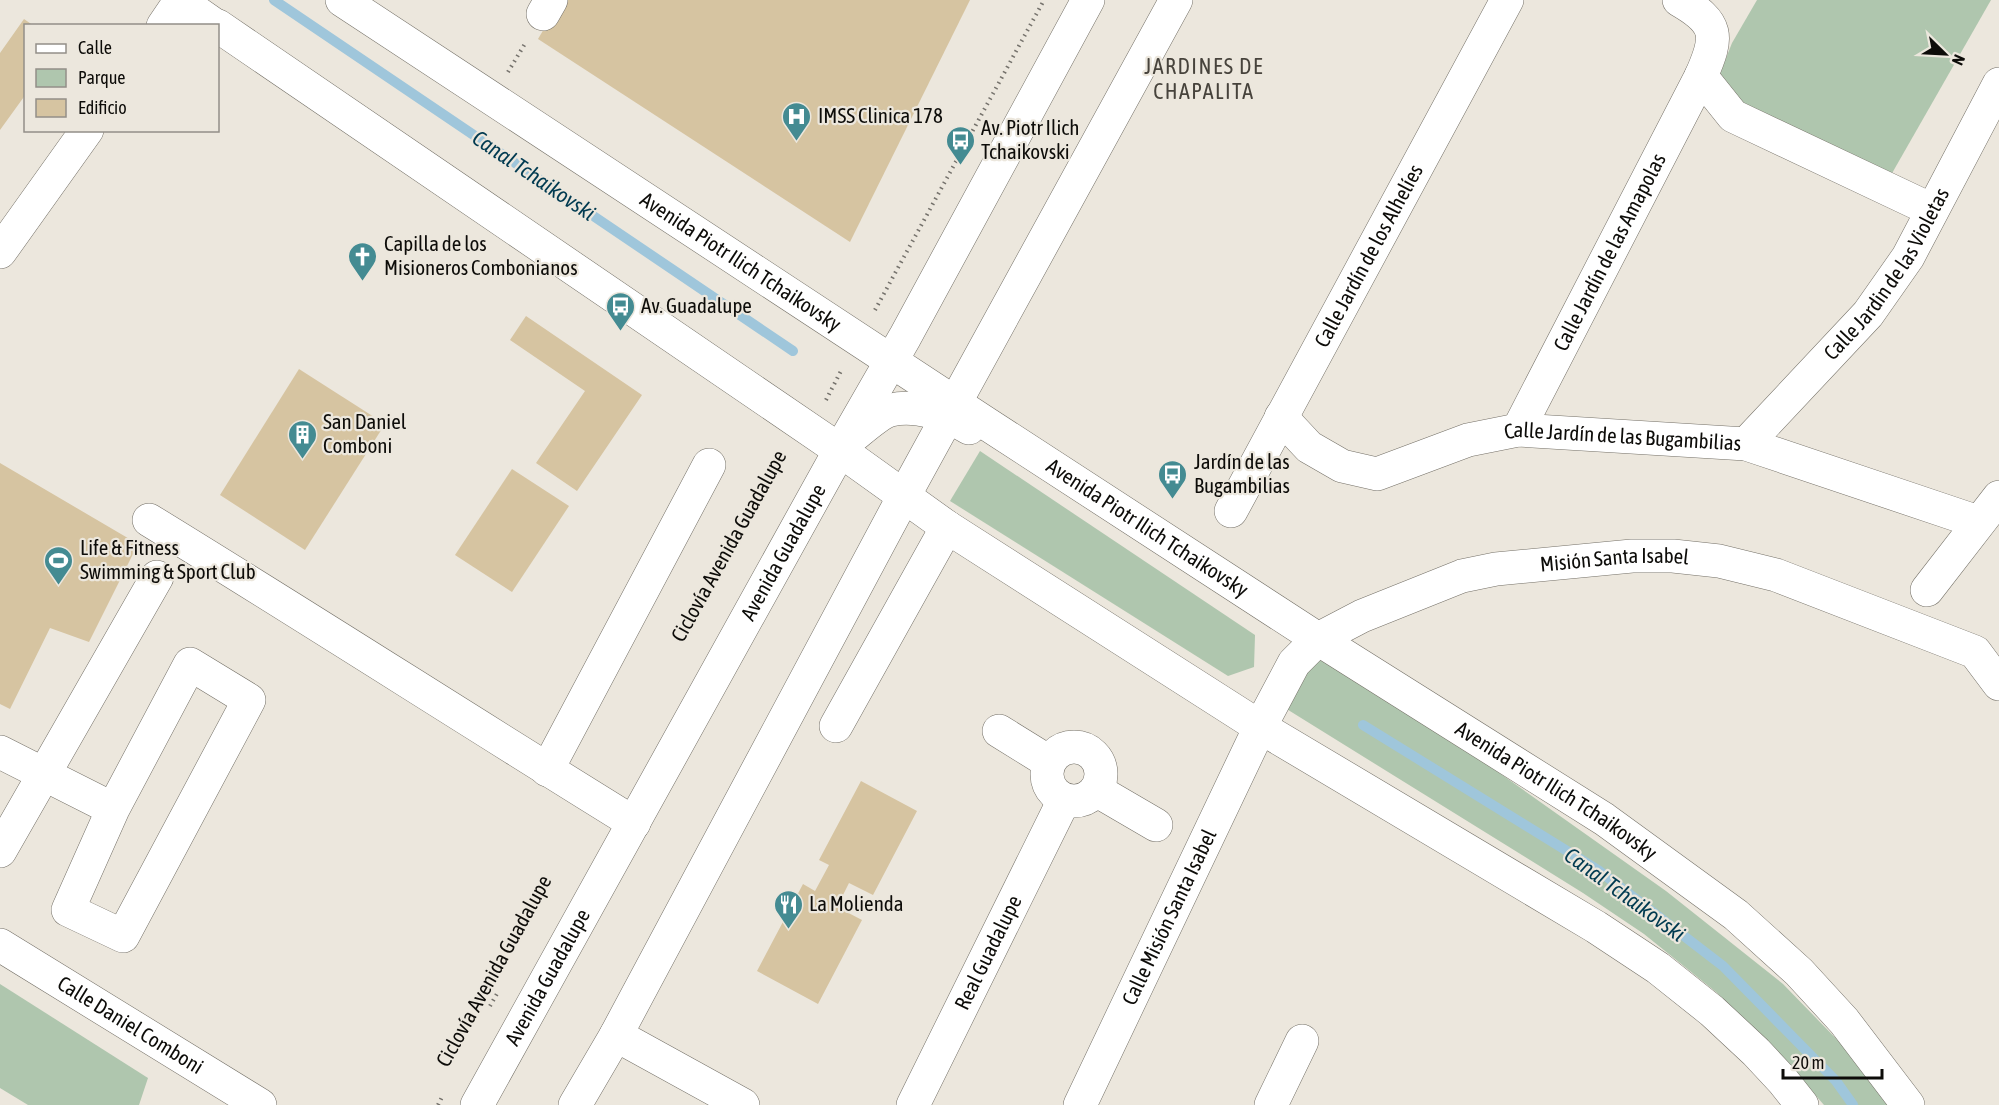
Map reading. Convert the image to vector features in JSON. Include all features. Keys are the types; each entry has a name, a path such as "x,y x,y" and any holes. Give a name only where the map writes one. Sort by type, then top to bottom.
{"street":[{"name":"Avenida Piotr Ilich Tchaikovsky","path":"342,0 893,361 952,409 1059,471 1318,639 1604,819 1736,915 1799,972 1844,1021 1908,1105"},
{"name":"Avenida Guadalupe","path":"477,1105 893,361 1088,0"},
{"path":"575,1105 616,1035 904,496 1176,0"},
{"name":"Calle Jardín de los Alhelíes","path":"1231,511 1507,0"},
{"name":"Calle Jardín de las Amapolas","path":"1518,430 1701,76 1712,50 1712,29 1700,12 1679,0"},
{"path":"174,9 212,24"},
{"path":"219,27 843,447 947,527 1260,727 1596,927 1658,968 1712,1011 1756,1052 1802,1105"},
{"path":"1701,76 1733,116 1932,210"},
{"name":"Calle Jardin de las Violetas","path":"1746,444 1868,314 1908,257 1999,84"},
{"path":"0,252 86,132"},
{"path":"843,447 890,410 952,409"},
{"name":"Calle Jardín de las Bugambilias","path":"1281,417 1309,447 1317,452 1342,466 1377,474 1468,440 1518,430 1746,444 1978,522"},
{"path":"547,770 709,465"},
{"path":"1927,590 1999,497"},
{"path":"149,520 634,823"},
{"path":"836,726 947,527"},
{"name":"Misión Santa Isabel","path":"1260,727 1294,663 1318,639 1362,615 1462,576 1496,568 1632,556 1673,556 1719,561 1776,575 1975,652 1999,684"},
{"path":"2,845 157,577"},
{"path":"190,664 249,700 187,820 123,936 68,910 113,809 190,664"},
{"name":"Calle Misión Santa Isabel","path":"1080,1105 1260,727"},
{"path":"999,731 1049,762"},
{"path":"1070,747 1088,751 1099,764 1100,782 1096,790 1081,801 1064,800 1050,789 1047,780 1049,762 1062,750 1070,747"},
{"path":"0,752 113,809"},
{"path":"1096,790 1156,825"},
{"name":"Real Guadalupe","path":"913,1105 1064,800"},
{"name":"Calle Daniel Comboni","path":"0,945 258,1104"},
{"path":"616,1035 743,1105"},
{"path":"1271,1105 1302,1041"}],"path":[{"path":"874,311 1044,0"},
{"path":"494,98 547,7"},
{"path":"823,405 846,363"},
{"name":"Ciclovía Avenida Guadalupe","path":"487,1012 498,991"},
{"name":"Ciclovía Avenida Guadalupe","path":"438,1105 444,1095"}],"green space":[{"path":"1757,0 1991,0 1887,182 1736,114 1719,76 1732,43"},
{"path":"980,451 1255,635 1254,667 1228,676 950,501"},
{"path":"1314,656 1450,738 1666,891 1783,984 1852,1055 1890,1105 1824,1105 1782,1057 1716,992 1644,934 1583,893 1285,708"},
{"path":"0,984 148,1078 139,1105 28,1105 0,1088"}],"building":[{"name":"IMSS Clinica 178","path":"561,0 970,0 850,242 538,39"},
{"path":"24,19 31,24 24,24 24,97 0,130 0,53"},
{"path":"526,316 642,395 577,491 536,463 585,391 510,340"},
{"name":"San Daniel Comboni","path":"299,369 385,424 305,550 220,495"},
{"name":"Life & Fitness Swimming & Sport Club","path":"0,463 138,544 89,642 50,628 10,709 0,704"},
{"path":"512,469 569,506 512,592 455,555"},
{"path":"861,781 917,811 873,895 849,883 837,907 862,920 818,1004 757,971 803,884 815,891 829,865 819,860"}],"waterway":[{"name":"Canal Tchaikovski","path":"274,0 793,351"},
{"name":"Canal Tchaikovski","path":"1363,725 1598,870 1723,966 1836,1081 1853,1105"}],"place":[{"name":"IMSS Clinica 178","path":"797,142"},
{"name":"Av. Piotr Ilich Tchaikovski","path":"960,166"},
{"name":"Capilla de los Misioneros Combonianos","path":"363,282"},
{"name":"Av. Guadalupe","path":"620,332"},
{"name":"San Daniel Comboni","path":"302,460"},
{"name":"Jardín de las Bugambilias","path":"1173,500"},
{"name":"Life & Fitness Swimming & Sport Club","path":"59,586"},
{"name":"La Molienda","path":"788,930"}],"district":[{"name":"JARDINES DE CHAPALITA","path":"1204,78"}]}
